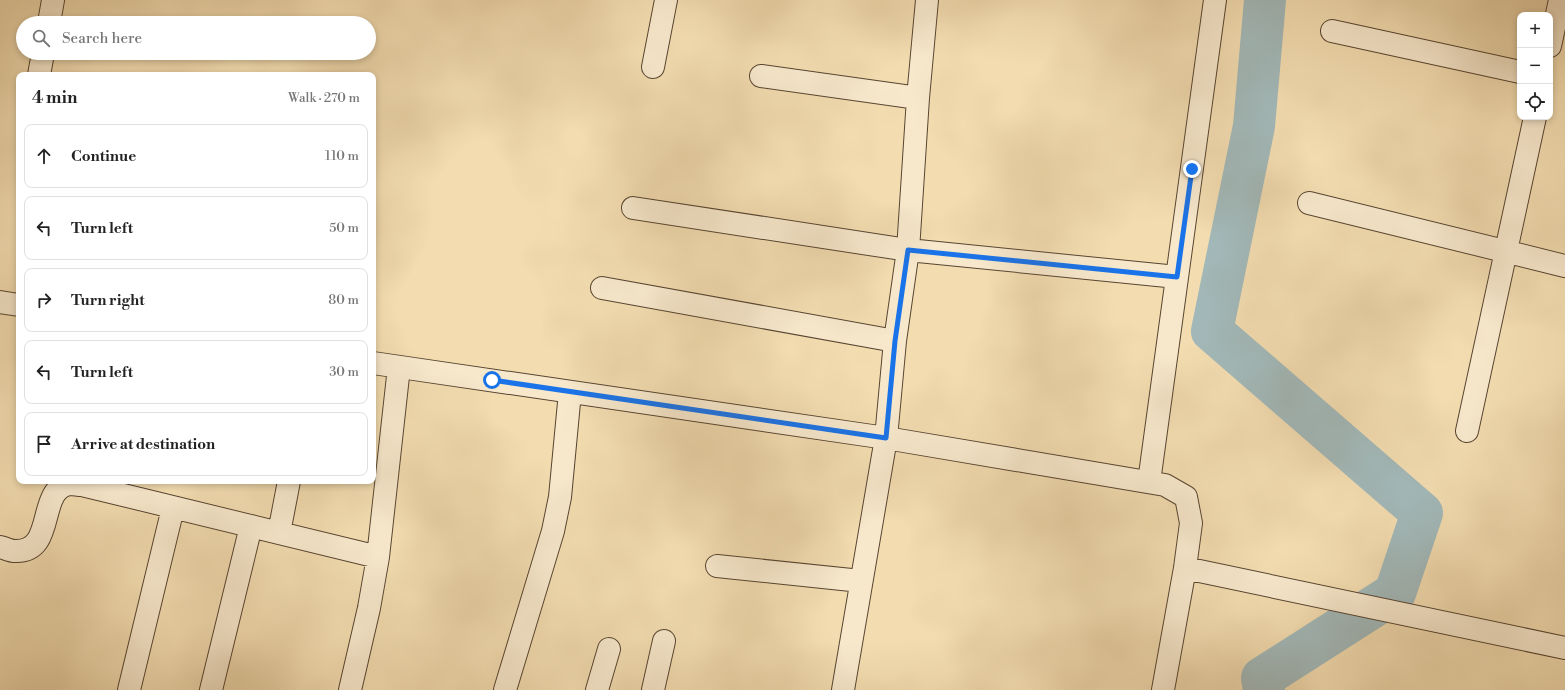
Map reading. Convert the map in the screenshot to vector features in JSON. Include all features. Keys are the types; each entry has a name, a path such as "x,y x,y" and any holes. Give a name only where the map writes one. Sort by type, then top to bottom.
{"street":[{"path":"50,16 53,0"},
{"path":"654,67 666,0"},
{"path":"843,690 886,438 895,341 908,250 918,98 927,0"},
{"path":"1149,482 1215,0"},
{"path":"1553,32 1560,0"},
{"path":"1332,31 1517,71"},
{"path":"40,72 42,60"},
{"path":"761,76 918,98"},
{"path":"1467,431 1534,120"},
{"path":"1309,203 1506,253 1565,266"},
{"path":"633,208 908,250 1177,277"},
{"path":"602,288 895,341"},
{"path":"0,302 16,305"},
{"path":"376,363 886,438 1165,485 1186,497 1191,523 1185,568 1163,690"},
{"path":"350,690 378,557 399,367"},
{"path":"505,690 553,531 560,497 570,392"},
{"path":"0,547 15,551 27,549 37,543 42,532 52,497 59,489 69,484 82,485 378,557"},
{"path":"279,533 288,484"},
{"path":"129,690 173,508"},
{"path":"211,690 251,526"},
{"path":"717,566 861,581"},
{"path":"1185,568 1565,648"},
{"path":"653,690 664,641"},
{"path":"598,690 609,649"}],"waterway":[{"path":"1264,690 1262,678 1395,593 1422,513 1212,331 1254,126 1265,0"}],"route":[{"path":"492,380 886,438 895,341 908,250 1177,277 1192,169"}]}
